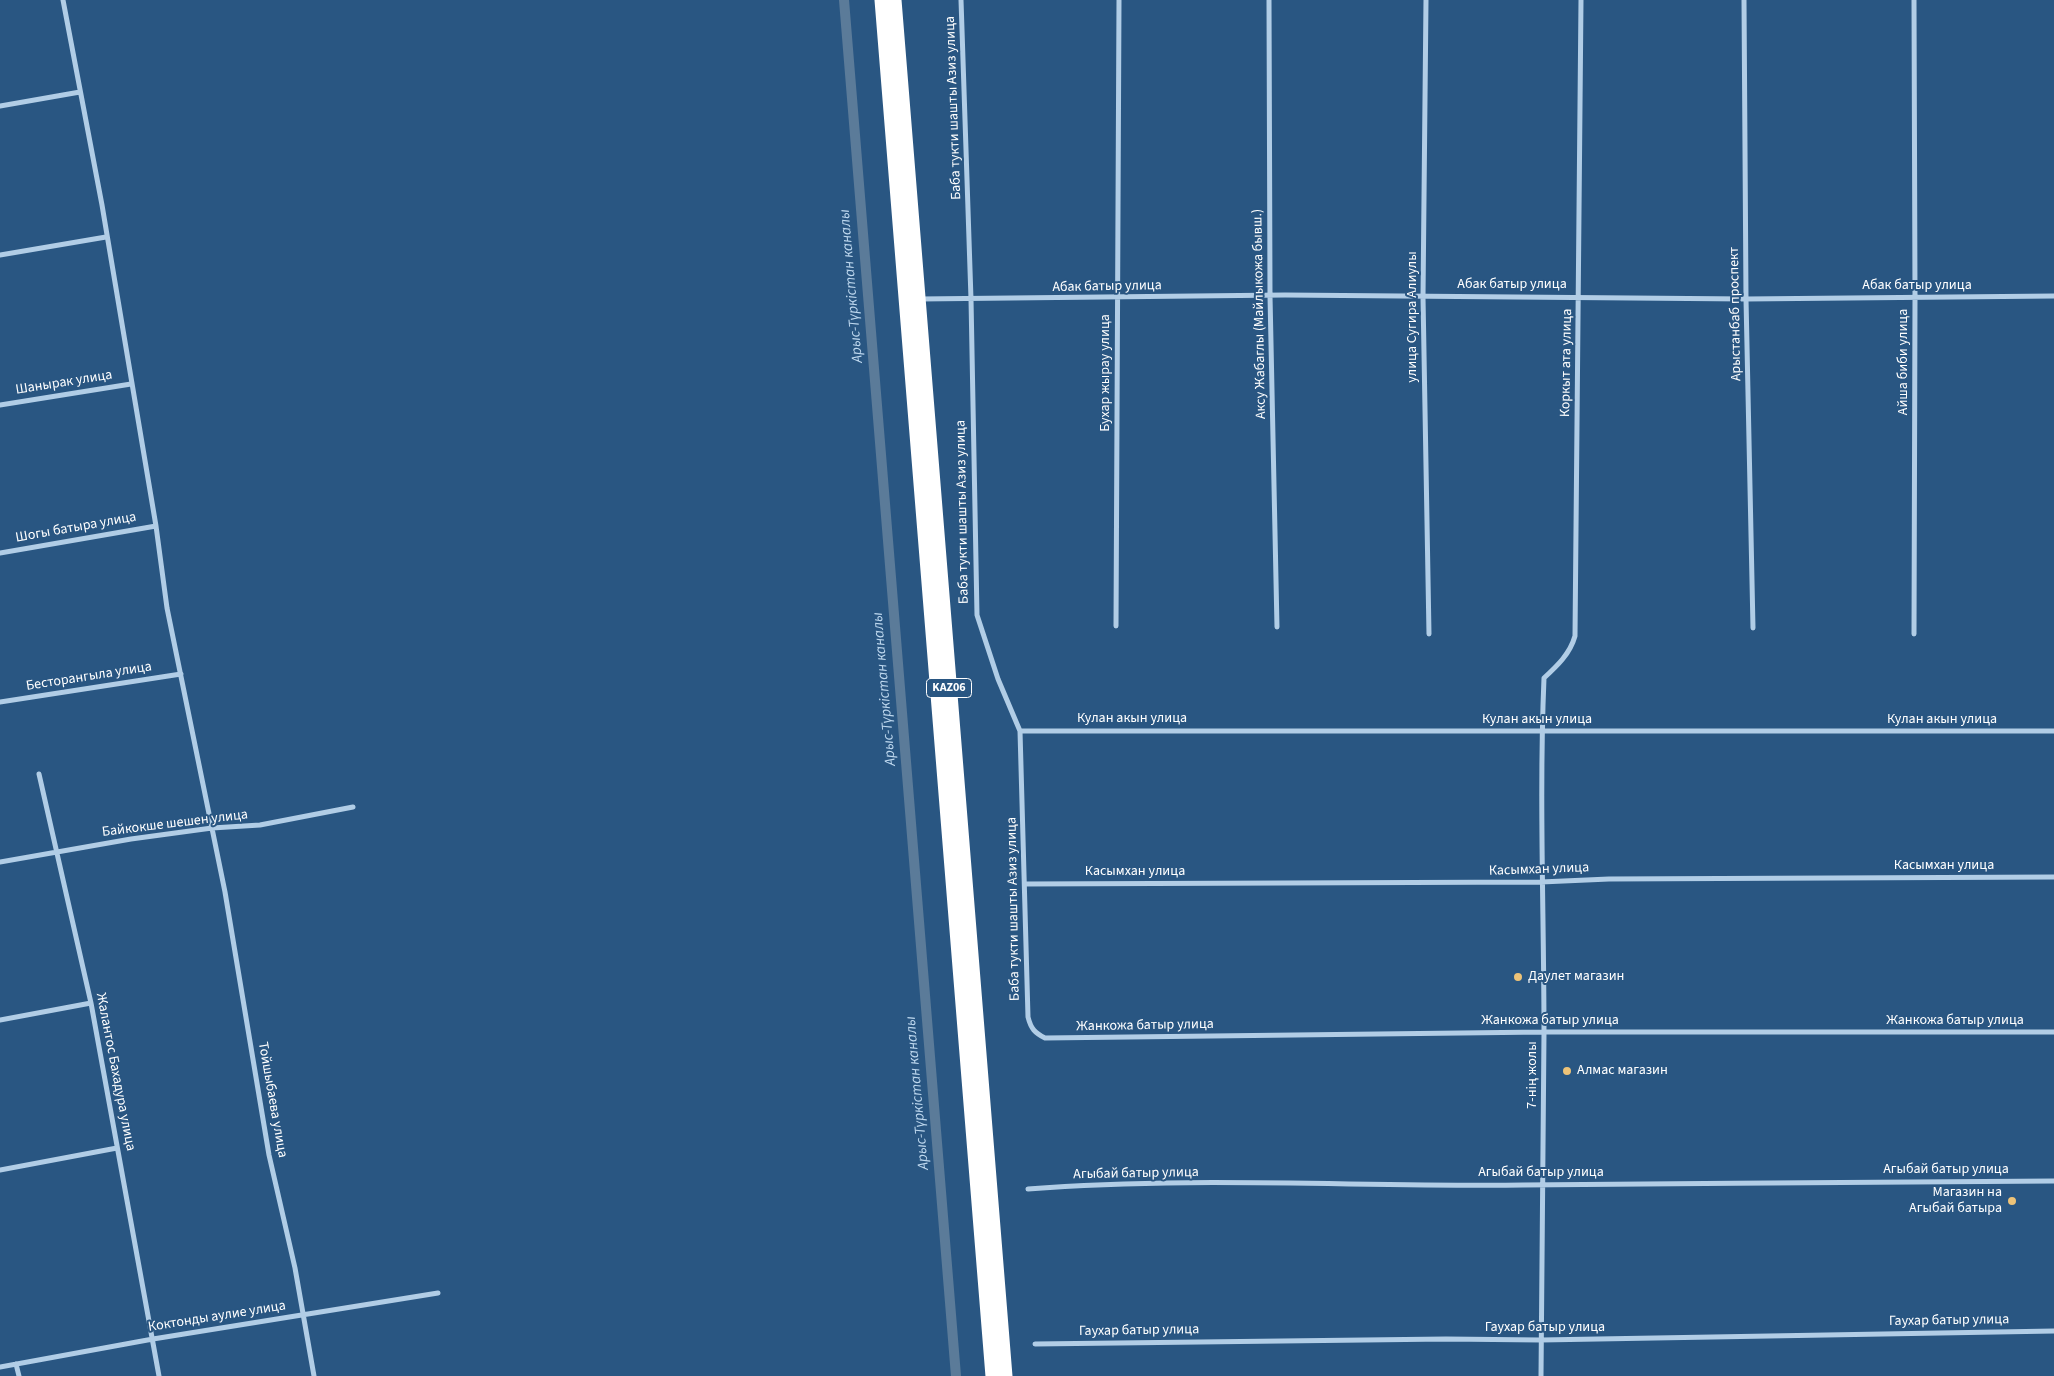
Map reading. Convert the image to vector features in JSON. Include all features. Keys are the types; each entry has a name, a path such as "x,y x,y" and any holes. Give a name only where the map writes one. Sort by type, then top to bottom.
{"highway":[{"name":"KАZ06","path":"882,0 993,1376"},
{"name":"KАZ06","path":"894,0 1005,1376"}],"street":[{"name":"Тойшыбаева улица","path":"63,0 102,205 156,526 167,608 225,892 269,1155 295,1268 314,1376"},
{"name":"Баба тукти шашты Азиз улица","path":"962,0 971,299 976,615 998,679 1020,731 1028,1017 1034,1032 1045,1038"},
{"name":"Бухар жырау улица","path":"1116,626 1119,0"},
{"name":"Аксу Жабаглы (Майлыкожа бывш.)","path":"1269,0 1270,296 1276,627"},
{"name":"улица Сугира Алиулы","path":"1426,0 1423,297 1429,634"},
{"name":"Коркыт ата улица","path":"1575,636 1581,0"},
{"name":"Арыстанбаб проспект","path":"1744,0 1746,298 1753,628"},
{"name":"Айша биби улица","path":"1914,0 1914,634"},
{"path":"0,106 80,92"},
{"path":"0,255 106,237"},
{"name":"Абак батыр улица","path":"918,299 1270,296 1746,298 2054,296"},
{"name":"Шанырак улица","path":"0,405 131,384"},
{"name":"Шогы батыра улица","path":"0,552 156,526"},
{"name":"7-нің жолы","path":"1542,1376 1544,1032 1541,882 1544,678 1562,661 1573,646 1575,636"},
{"name":"Бесторангыла улица","path":"0,702 181,674"},
{"name":"Кулан акын улица","path":"1020,731 2054,731"},
{"name":"Жалантос Бахадура улица","path":"39,774 91,1003 159,1376"},
{"name":"Байкокше шешен улица","path":"0,862 131,838 212,828 260,825 353,808"},
{"name":"Касымхан улица","path":"1025,884 1541,882 1619,879 2054,876"},
{"path":"0,1020 91,1003"},
{"name":"Жанкожа батыр улица","path":"1045,1038 1544,1032 2054,1032"},
{"path":"0,1170 117,1148"},
{"name":"Агыбай батыр улица","path":"1028,1189 1099,1184 1543,1185 2054,1181"},
{"name":"Коктонды аулие улица","path":"0,1367 153,1339 438,1293"},
{"name":"Гаухар батыр улица","path":"1035,1344 1446,1339 1541,1340 2054,1331"},
{"path":"16,1364 18,1376"}],"waterway":[{"name":"Арыс-Түркістан каналы","path":"844,0 956,1376"}],"place":[{"name":"Даулет магазин","path":"1518,977"},
{"name":"Алмас магазин","path":"1567,1071"},
{"name":"Магазин на Агыбай батыра","path":"2012,1201"}]}
